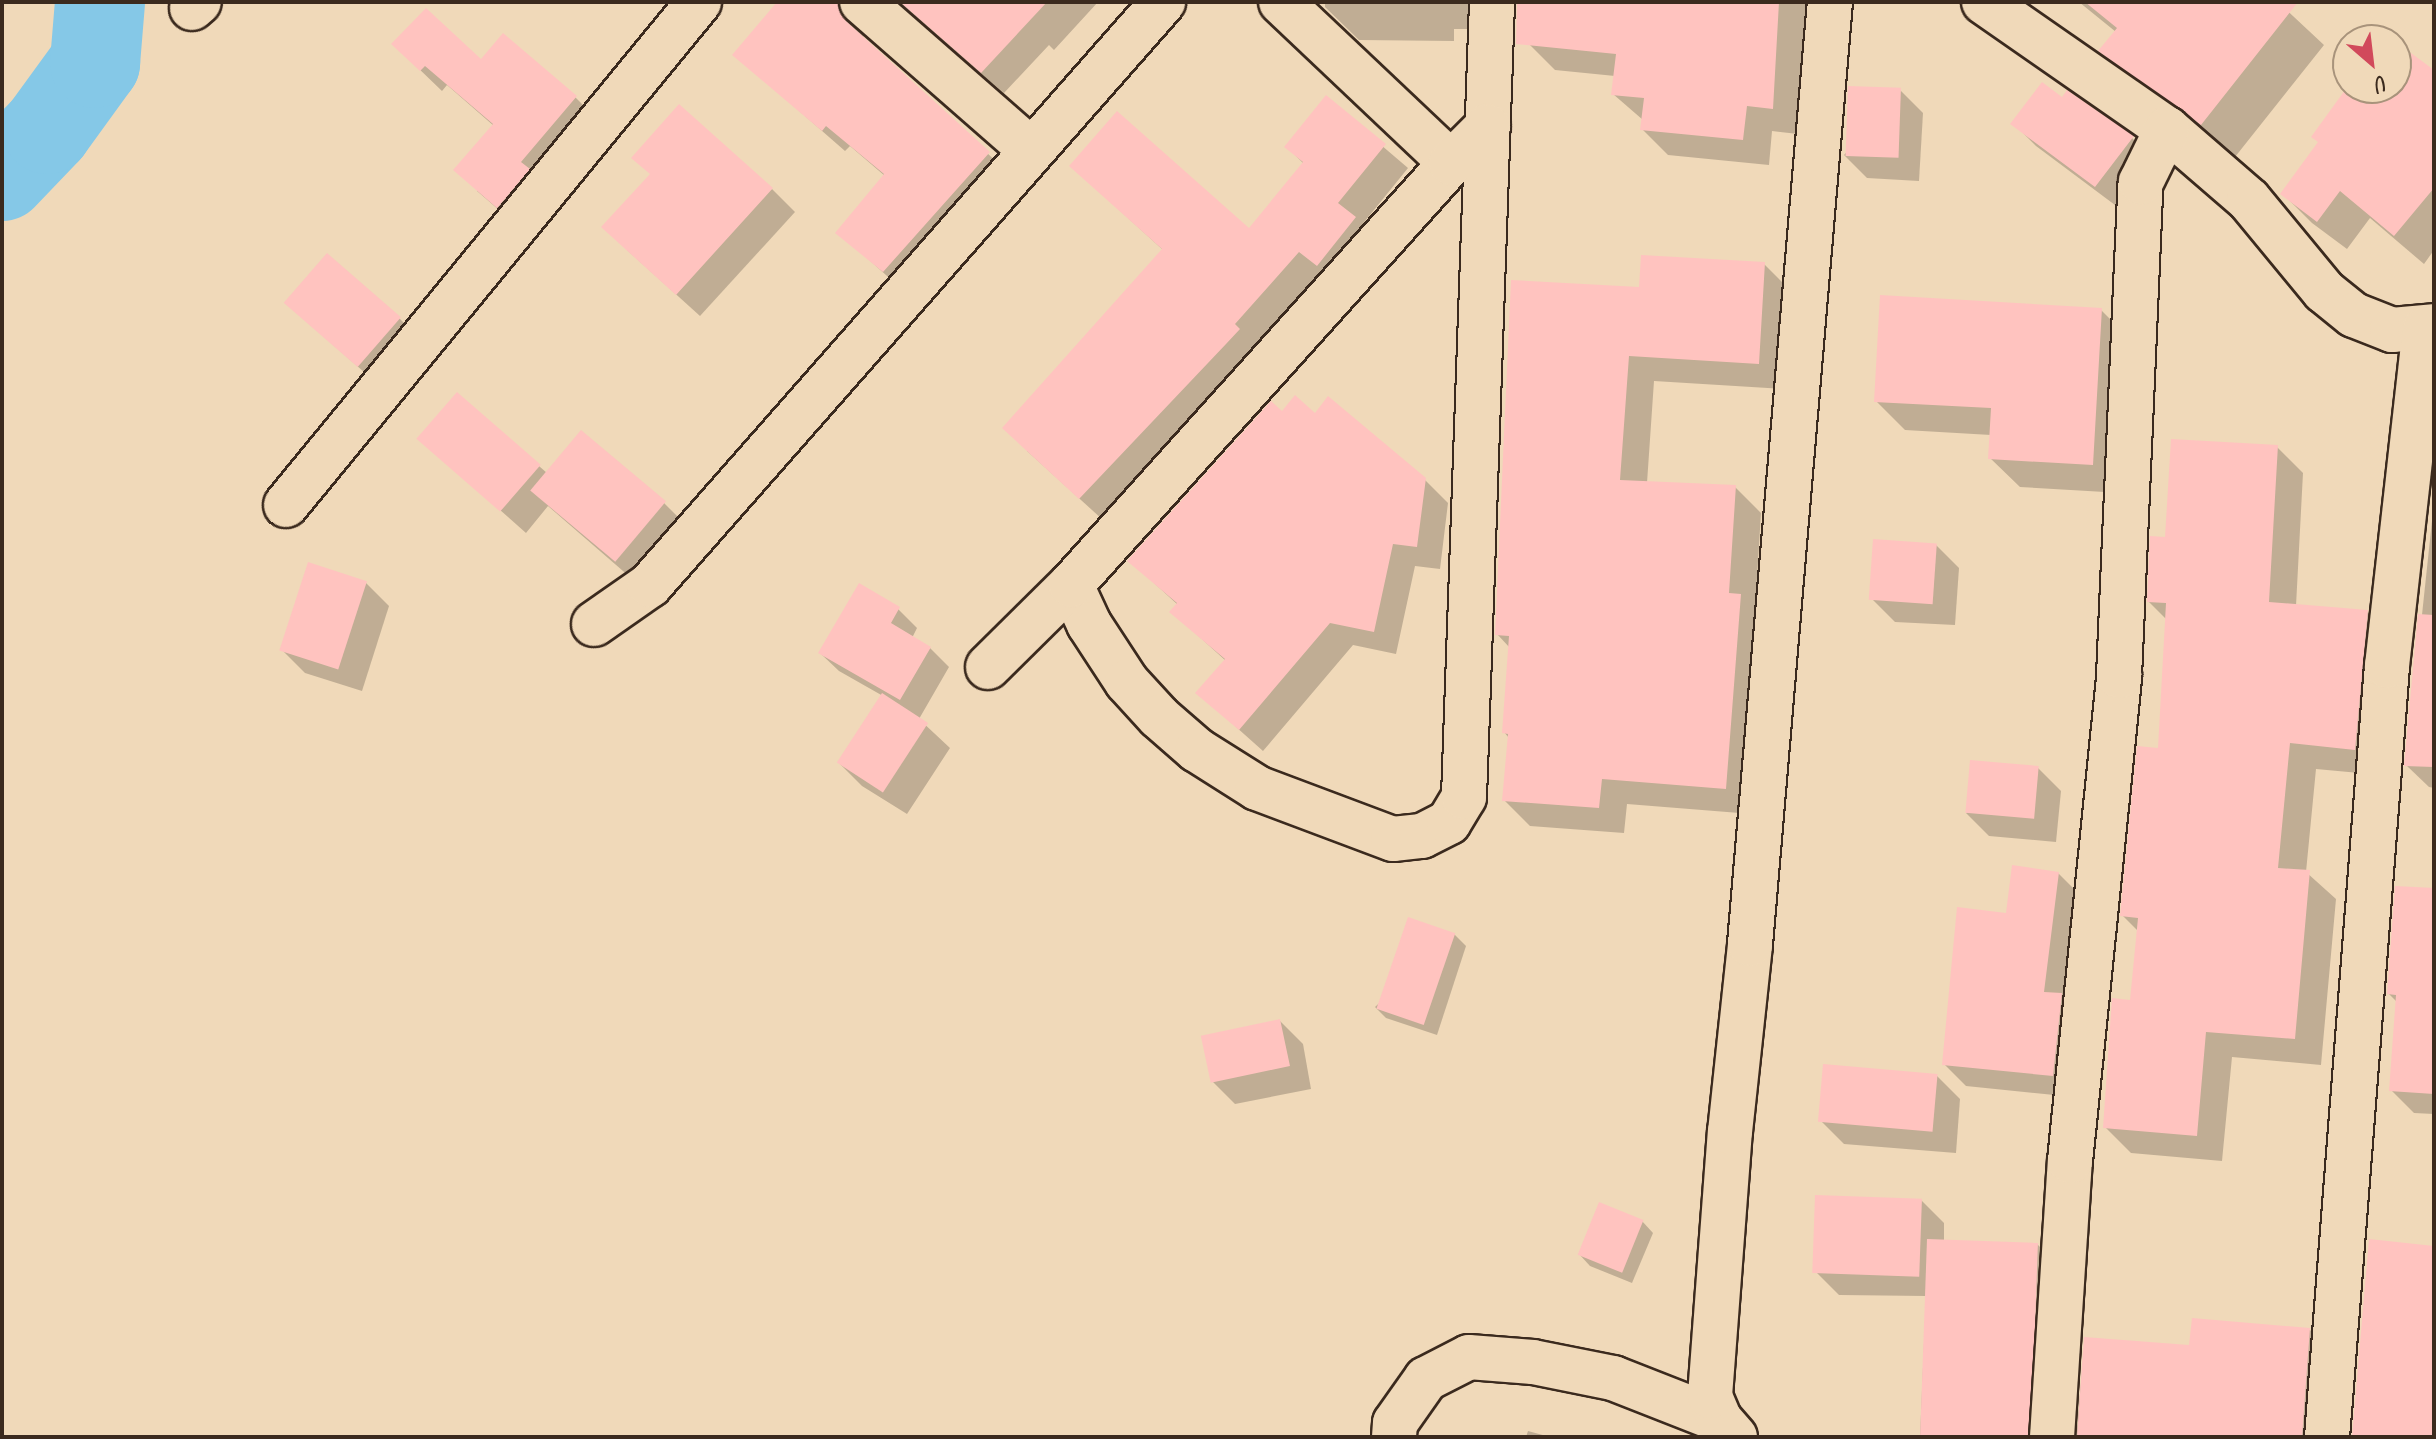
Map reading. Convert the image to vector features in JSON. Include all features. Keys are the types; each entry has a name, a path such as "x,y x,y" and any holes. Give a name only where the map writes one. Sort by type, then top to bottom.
{"street":[{"path":"286,505 699,2"},
{"path":"862,2 1031,150"},
{"path":"594,624 650,585 1163,2"},
{"path":"1281,2 1451,163"},
{"path":"1071,585 1089,624 1127,682 1159,717 1197,750 1257,788 1393,839 1422,836 1449,822 1464,797 1492,2"},
{"path":"1727,1428 1710,1396 1830,2"},
{"path":"1984,2 2167,129 2249,200 2324,291 2354,315 2392,330 2430,327 2387,666 2327,1437"},
{"path":"988,667 1071,585 1451,163 1488,126"},
{"path":"2052,1437 2070,1161 2119,676 2141,182 2167,129"},
{"path":"1394,1437 1395,1423 1426,1379 1469,1357 1533,1362 1613,1378 1727,1428"}],"building":[{"path":"777,2 838,2 846,21 990,152 883,272 835,233 884,174 826,126 822,131 732,55"},
{"path":"900,2 1047,2 981,73"},
{"path":"1517,2 1779,2 1773,109 1747,106 1743,140 1640,130 1644,98 1611,95 1616,54 1516,44"},
{"path":"2085,2 2298,2 2201,125 2098,51 2117,28"},
{"path":"426,8 481,59 503,33 577,96 521,162 530,169 497,208 453,170 493,124 425,66 420,71 391,44"},
{"path":"2412,54 2434,70 2434,188 2394,236 2340,191 2317,222 2280,194 2318,142 2311,137 2335,104 2412,104"},
{"path":"2042,82 2062,97 2067,90 2134,136 2095,187 2010,124"},
{"path":"1848,86 1901,88 1899,158 1846,156"},
{"path":"1326,95 1386,144 1338,203 1356,217 1317,266 1299,252 1235,324 1240,329 1079,499 1002,428 1162,249 1069,166 1117,111 1249,228 1303,162 1284,147"},
{"path":"679,104 773,188 676,295 601,227 650,174 631,158"},
{"path":"327,253 401,317 358,367 284,303"},
{"path":"1641,255 1765,262 1759,364 1629,356 1620,480 1736,485 1729,593 1741,594 1726,789 1602,779 1599,808 1502,801 1508,734 1502,733 1509,636 1495,635 1511,280 1639,287"},
{"path":"1880,295 2102,308 2093,465 1988,459 1991,408 1874,402"},
{"path":"457,392 541,465 500,512 416,439"},
{"path":"1295,395 1315,413 1328,396 1426,478 1417,547 1393,544 1374,632 1330,623 1239,730 1195,693 1225,659 1169,612 1177,603 1127,561 1271,401 1282,411"},
{"path":"581,430 666,501 615,562 530,491"},
{"path":"2171,439 2278,445 2269,602 2368,610 2355,750 2290,743 2278,868 2310,870 2295,1039 2206,1032 2197,1136 2103,1128 2112,998 2130,1000 2138,918 2120,916 2137,746 2158,748 2166,603 2147,602 2150,536 2165,537"},
{"path":"1873,539 1937,543 1933,604 1869,600"},
{"path":"308,562 367,581 338,670 279,650"},
{"path":"859,583 900,607 891,623 931,647 900,700 818,653"},
{"path":"2418,614 2434,615 2434,767 2404,766"},
{"path":"882,693 928,723 883,793 837,763"},
{"path":"1970,760 2039,766 2034,819 1965,813"},
{"path":"2012,865 2059,872 2044,992 2062,993 2053,1076 1942,1065 1957,907 2006,913"},
{"path":"2395,886 2434,888 2434,1094 2389,1091 2396,995 2387,994"},
{"path":"1408,917 1455,933 1424,1025 1376,1009"},
{"path":"1280,1019 1290,1066 1211,1083 1201,1036"},
{"path":"1823,1064 1938,1074 1933,1132 1818,1122"},
{"path":"1815,1195 1922,1199 1919,1277 1812,1273"},
{"path":"1599,1202 1644,1220 1622,1273 1578,1255"},
{"path":"1927,1239 2038,1243 2031,1437 1920,1437"},
{"path":"2369,1239 2434,1246 2434,1437 2352,1437"},
{"path":"2192,1318 2310,1328 2302,1437 2077,1437 2084,1337 2189,1345"}],"waterway":[{"path":"2,176 47,129 95,63 100,2"}]}
